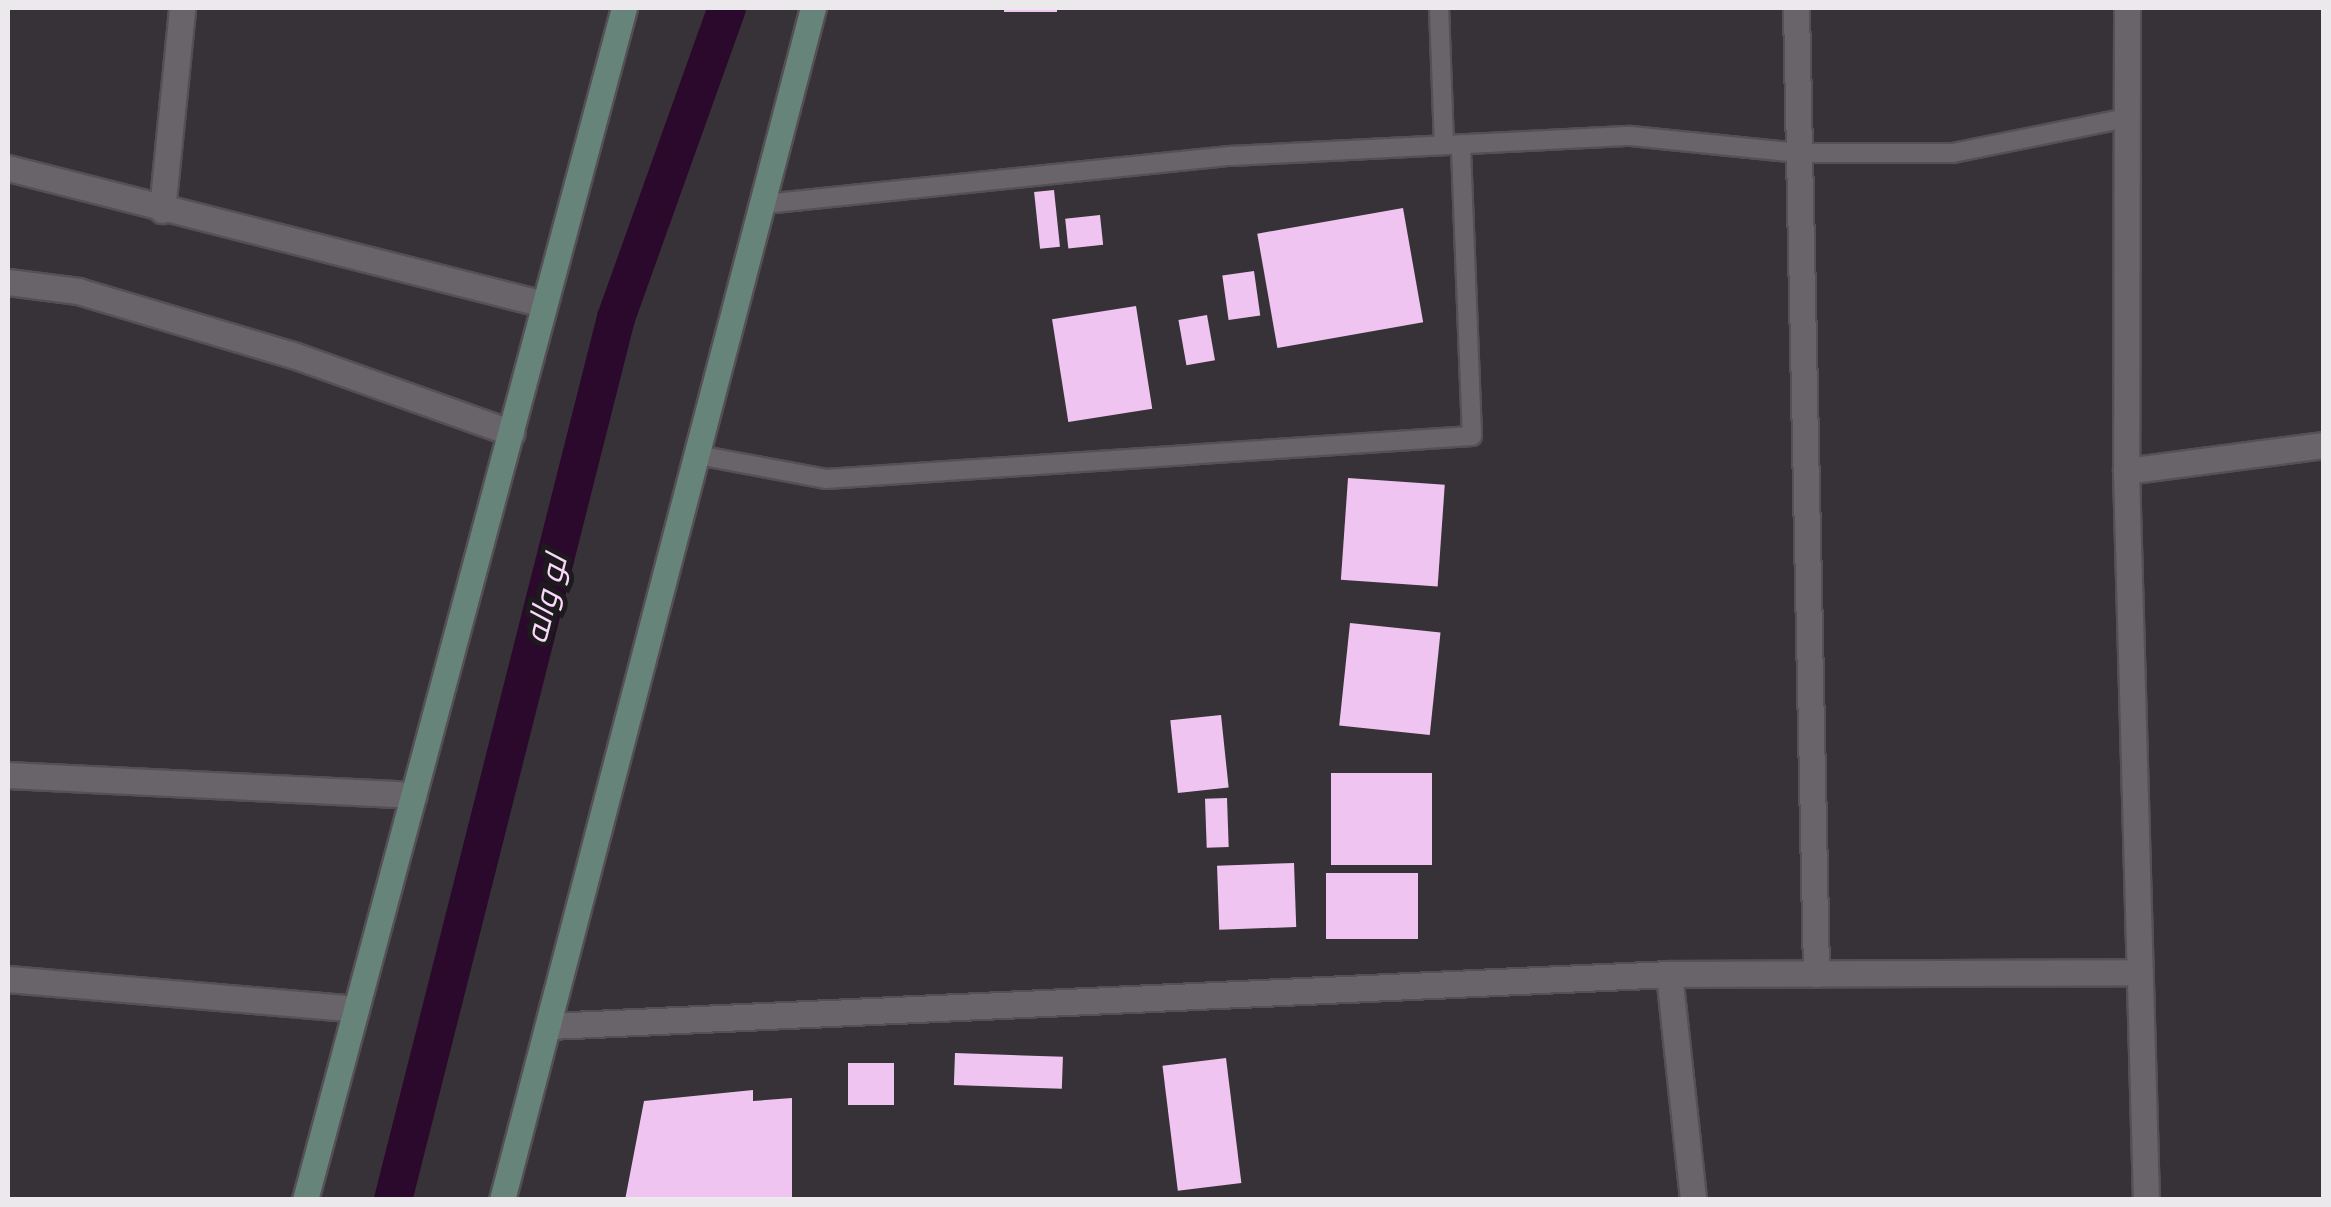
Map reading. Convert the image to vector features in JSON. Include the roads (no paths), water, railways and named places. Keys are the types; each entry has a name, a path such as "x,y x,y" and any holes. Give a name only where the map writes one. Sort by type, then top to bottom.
{"street":[{"path":"162,210 182,8"},
{"path":"305,1200 512,433 540,304 624,8"},
{"path":"502,1200 813,8"},
{"path":"1796,8 1816,974"},
{"path":"2126,8 2126,471 2136,972 2146,1200"},
{"path":"8,168 162,210 401,264 540,304"},
{"path":"8,282 78,291 275,349 512,433"},
{"path":"2126,471 2324,445"},
{"path":"8,775 414,795"},
{"path":"550,1026 1669,974 2136,972"},
{"path":"1669,974 1693,1200"},
{"path":"8,978 356,1009"}],"lane":[{"path":"698,455 826,479 1472,436 1453,145 1439,8"},
{"path":"764,204 997,176 1631,136 1799,153 1952,153 2126,118"}],"waterway":[{"name":"لو واله","path":"393,1200 616,318 727,8"}]}
